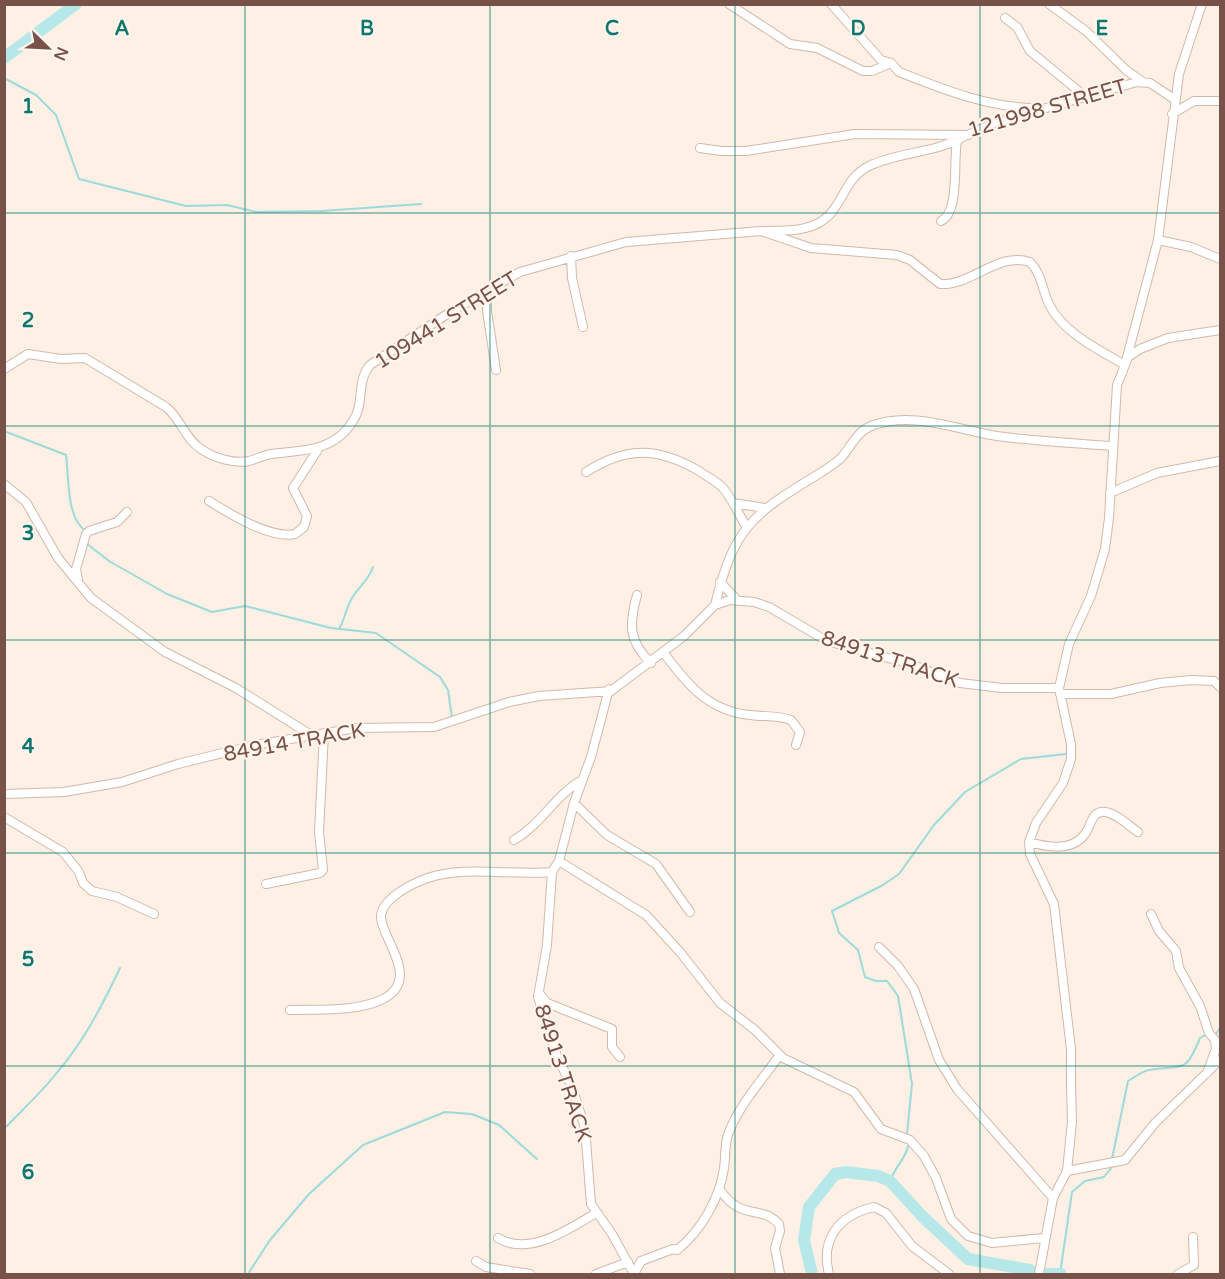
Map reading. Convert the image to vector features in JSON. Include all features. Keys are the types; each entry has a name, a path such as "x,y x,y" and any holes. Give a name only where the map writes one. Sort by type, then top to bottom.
{"street":[{"path":"729,4 790,44 817,48 862,71 872,71 891,63"},
{"path":"831,4 881,60 891,63 906,75 981,100 1023,108 1052,108"},
{"path":"1049,4 1086,31 1126,70 1143,82"},
{"path":"1125,365 1158,240 1174,99 1183,61 1202,4"},
{"path":"1005,18 1017,27 1029,51 1087,98"},
{"name":"121998 STREET","path":"700,148 721,152 746,151 855,134 968,135 994,123 1143,82 1158,87 1174,99"},
{"path":"1172,114 1194,101 1221,101"},
{"path":"760,231 799,229 819,224 834,212 850,184 869,166 933,150 968,135"},
{"path":"941,220 948,218 953,209 954,160 957,141"},
{"name":"109441 STREET","path":"4,369 28,354 61,359 85,358 166,407 178,418 195,445 225,460 249,461 269,454 318,449 344,432 353,421 361,398 363,376 370,365 487,290 520,272 571,256 645,239 724,236 760,231 811,248 897,255 910,260 940,284 955,282 1014,259 1030,262 1058,318 1094,347 1125,365"},
{"path":"1158,240 1191,247 1221,259"},
{"path":"571,256 572,278 583,327"},
{"path":"487,290 487,311 496,370"},
{"path":"1039,1275 1043,1238 1053,1198 1067,1171 1072,1122 1071,1049 1054,904 1030,854 1029,842 1036,823 1063,783 1071,759 1071,744 1059,691 1069,644 1100,570 1110,493 1111,446 1117,385 1128,357 1155,343 1221,330"},
{"path":"715,605 723,570 746,526 765,508 830,467 865,429 880,424 934,423 996,435 1111,446"},
{"path":"209,501 239,519 273,532 295,534 303,527 307,516 293,488 318,449"},
{"path":"586,472 615,459 650,452 662,453 713,480 733,503 746,526"},
{"path":"1110,493 1157,473 1221,460"},
{"path":"4,484 26,502 58,558 80,583"},
{"path":"733,503 765,508"},
{"path":"127,512 117,522 89,531 83,538 75,577 91,598 165,652 236,688 311,735"},
{"path":"720,582 737,600"},
{"path":"637,595 630,628 639,651 651,663"},
{"name":"84913 TRACK","path":"634,1274 588,1196 588,1149 585,1128 540,1006 539,984 547,945 552,872 559,861 573,803 613,688 651,663 715,605 737,600 769,607 839,645 896,659 960,683 1002,688 1111,694 1191,680 1219,683"},
{"path":"663,652 702,698 720,709 738,714 791,720 800,732 796,745"},
{"name":"84914 TRACK","path":"4,794 64,792 122,782 178,764 255,745 356,728 434,727 509,702 539,696 591,694 613,688"},
{"path":"266,884 320,873 323,870 319,832 324,732"},
{"path":"514,840 536,823 569,788 582,780"},
{"path":"573,803 607,835 656,864 690,912"},
{"path":"1029,842 1052,847 1066,846 1081,838 1095,815 1102,812 1113,815 1138,832"},
{"path":"4,817 63,852 92,891 117,897 154,915"},
{"path":"559,861 646,915 680,952 720,1003 755,1030 779,1056 854,1092 881,1129 906,1138 915,1144 936,1178 951,1219 968,1236 992,1243 1043,1238"},
{"path":"290,1010 349,1007 381,1000 389,995 397,983 398,957 383,925 381,914 390,901 409,887 436,875 552,872"},
{"path":"1151,914 1159,931 1174,948 1179,968 1215,1040 1216,1048 1205,1077"},
{"path":"879,947 898,966 914,989 939,1060 957,1089 1053,1198"},
{"path":"539,984 539,995 547,1003 612,1029 612,1047 620,1057"},
{"path":"634,1274 641,1261 674,1249 677,1250 704,1218 720,1190 728,1134 739,1112 779,1056"},
{"path":"1067,1171 1125,1160 1155,1123 1221,1060"},
{"path":"720,1190 736,1208 768,1216 779,1224 780,1231 775,1248 780,1275"},
{"path":"829,1275 825,1254 830,1235 857,1214 874,1207 886,1213 912,1246 949,1275"},
{"path":"498,1238 515,1244 541,1241 554,1237 596,1213"},
{"path":"1178,1275 1195,1262 1193,1237"},
{"path":"476,1261 486,1267 522,1271 530,1275"},
{"path":"596,1275 628,1262"}],"waterway":[{"path":"4,58 76,4"},
{"path":"4,78 36,95 56,115 79,179 186,206 227,205 256,212 322,211 421,204"},
{"path":"4,431 66,455 72,507 75,517 86,531"},
{"path":"86,543 109,561 167,594 212,612 245,606 331,628 376,633 440,677 448,690 452,718"},
{"path":"339,629 352,598 373,567"},
{"path":"907,1134 912,1084 898,996 887,981 876,981 865,977 858,950 839,933 832,911 883,885 899,874 934,825 965,792 1021,759 1066,754"},
{"path":"4,1129 65,1063 99,1010 120,968"},
{"path":"1216,1034 1220,1028"},
{"path":"1112,1159 1128,1081 1146,1071 1182,1066 1191,1058 1200,1038 1207,1034"},
{"path":"248,1274 270,1240 309,1194 363,1145 445,1112 472,1114 499,1125 537,1159"},
{"path":"890,1181 909,1142"},
{"path":"1060,1274 1072,1192 1085,1181 1104,1177 1112,1167 1112,1163"},
{"path":"812,1274 804,1240 809,1207 835,1174 846,1172 878,1176 890,1181 922,1216 968,1259 1030,1270"},
{"path":"4,1227 5,1274"},
{"path":"1043,1274 1061,1274"}]}
